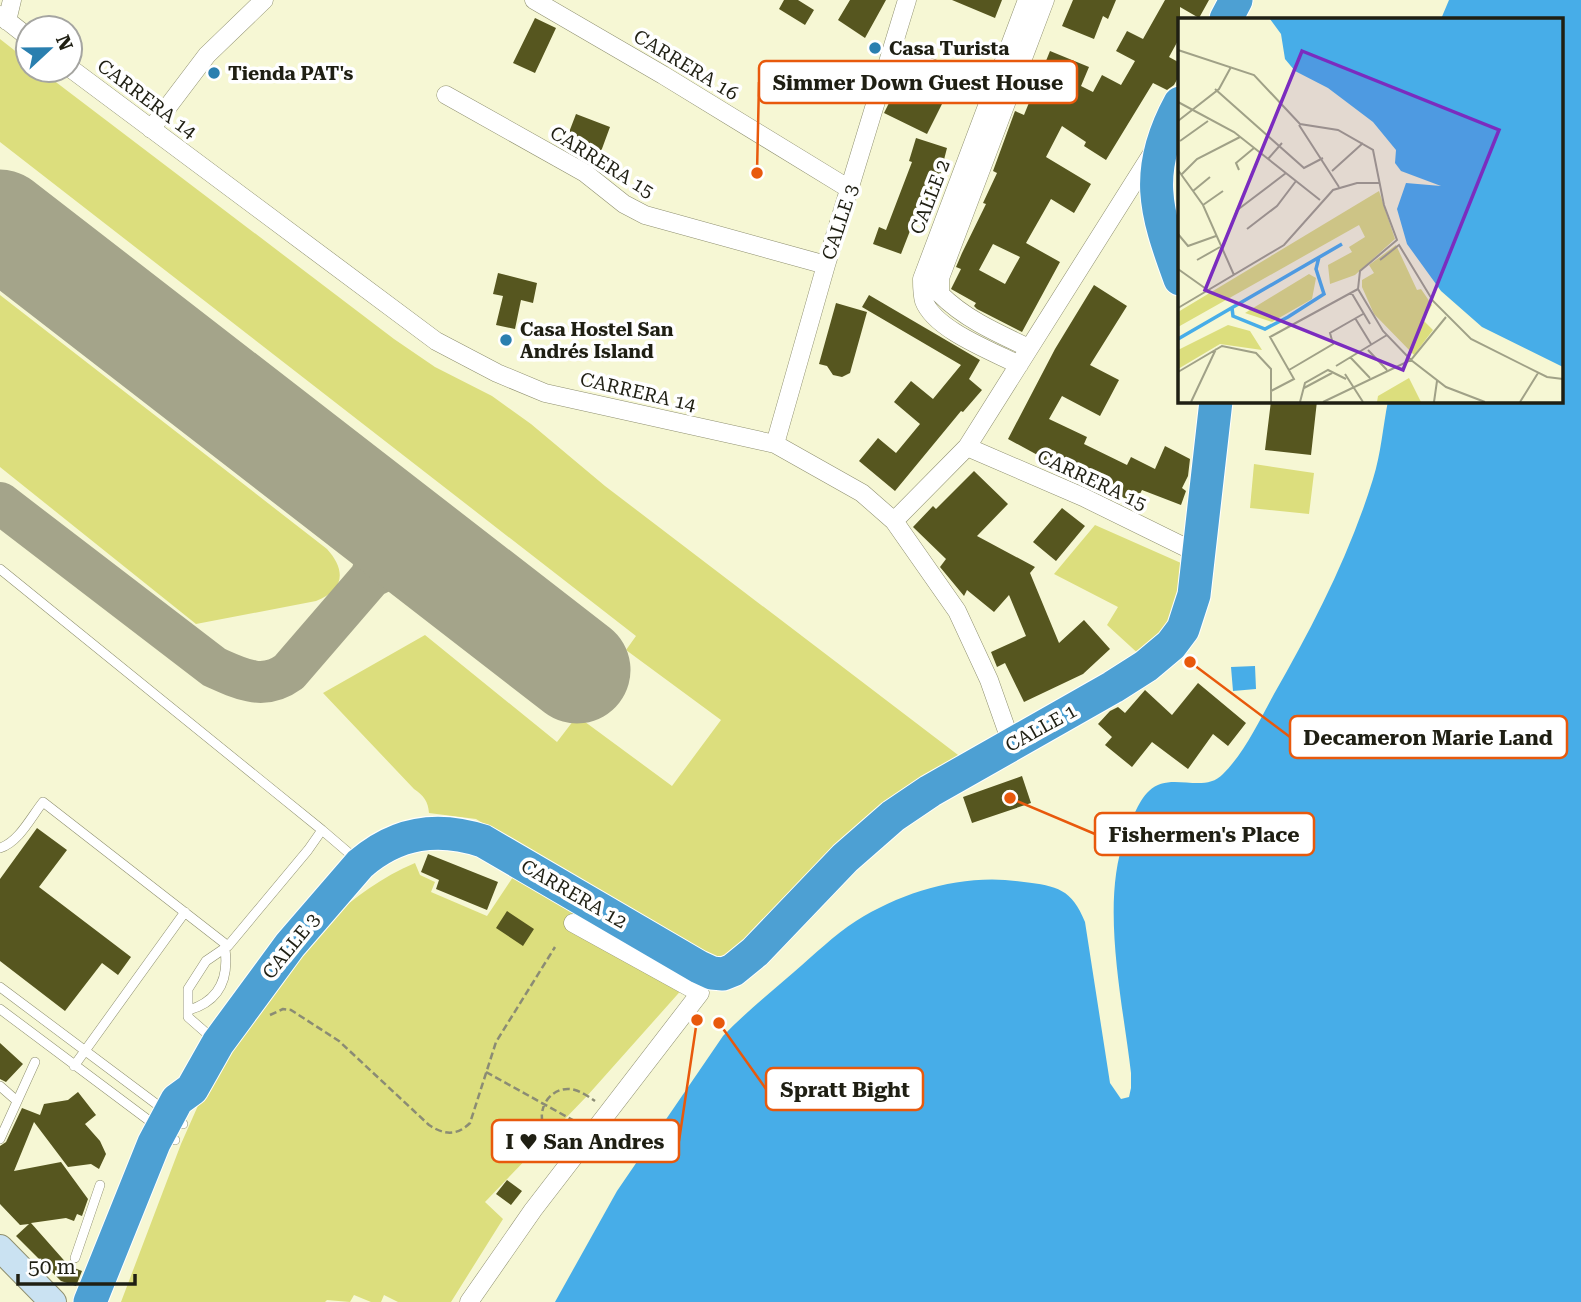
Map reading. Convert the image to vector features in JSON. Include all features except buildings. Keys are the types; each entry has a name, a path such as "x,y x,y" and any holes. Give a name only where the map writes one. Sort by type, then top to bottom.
{"highway":[{"path":"1227,18 1236,0"},
{"path":"1178,107 1165,135 1157,167 1156,197 1162,230 1178,274"},
{"name":"CALLE 1","path":"723,974 733,970 755,952 845,858 893,816 930,791 1119,683 1171,645 1183,629 1194,595 1216,402"},
{"name":"CARRERA 12","path":"419,834 442,832 483,841 699,967 712,973 723,974"},
{"name":"CALLE 3","path":"115,1302 172,1127 177,1100 191,1088 218,1043 290,945 360,864 390,843 419,834"},
{"name":"CALLE 3","path":"90,1302 113,1235 172,1127"}],"street":[{"path":"4,18 12,0"},
{"path":"151,129 208,55 264,0"},
{"name":"CARRERA 16","path":"534,0 851,190"},
{"name":"CALLE 3","path":"775,444 826,265 907,0"},
{"name":"CALLE 2","path":"932,297 1001,93 1027,0"},
{"name":"CALLE 2","path":"1001,93 1045,0"},
{"path":"891,54 1001,93"},
{"name":"CARRERA 14","path":"84,79 436,341 545,393 775,444 862,493 894,521 957,611 989,680 1012,745"},
{"name":"CARRERA 15","path":"446,95 585,173 624,204 645,215 826,265"},
{"path":"894,521 967,447 1146,161 1165,135"},
{"path":"1019,365 950,329 933,315 932,297 1029,348"},
{"name":"CARRERA 15","path":"967,447 1083,498 1199,554"},
{"path":"469,1302 533,1210 699,993 573,923"},
{"path":"0,1248 53,1302"}],"lane":[{"path":"0,569 323,830 360,864"},
{"path":"0,848 8,846 14,840 43,802 185,912 226,948 227,966 226,976 219,988 206,1003 189,1010"},
{"path":"218,1043 190,1020 187,1014 188,989 206,961 226,948 323,830"},
{"path":"74,1066 185,912"},
{"path":"0,987 84,1051 172,1127"},
{"path":"0,1009 74,1066 172,1127"},
{"path":"0,1139 35,1062"},
{"path":"0,1086 17,1101"},
{"path":"75,1258 100,1185"},
{"path":"87,1224 113,1235"}],"path":[{"path":"246,1003 268,1015 283,1009 291,1010 351,1051 429,1125 440,1132 458,1131 470,1123 496,1042 555,947"},
{"path":"486,1072 593,1131"},
{"path":"570,1162 546,1130 542,1116 544,1104 553,1093 572,1089 610,1110"}],"shaded area":[{"path":"0,39 14,50 14,84 58,84 394,339 435,367 492,396 531,424 605,486 962,758 747,941 724,957 709,957 599,895 476,819 429,813 423,797 323,693 425,635 557,742 577,716 672,786 721,720 626,650 636,636 0,142"},
{"path":"0,295 327,549 340,572 340,579 333,591 316,601 196,624 0,467"},
{"path":"1254,464 1314,473 1309,514 1250,508"},
{"path":"1095,525 1190,567 1183,601 1142,657 1107,625 1118,607 1054,574"},
{"path":"415,863 420,875 435,882 431,892 487,916 517,871 693,977 587,1096 485,1202 503,1219 451,1302 398,1302 384,1295 381,1302 371,1302 354,1295 350,1302 121,1302 181,1144 212,1074 328,921 369,888"}],"water":[{"path":"1449,0 1581,0 1581,1302 555,1302 617,1191 723,1036 824,945 848,927 875,910 916,893 958,882 1002,880 1046,885 1069,896 1085,922 1110,1083 1121,1099 1129,1097 1131,1073 1114,923 1114,892 1125,837 1138,807 1149,791 1167,782 1206,783 1215,780 1231,765 1251,736 1303,642 1342,562 1376,469 1388,402 1564,402 1564,18 1441,18"},
{"path":"1255,666 1256,689 1233,691 1231,667"}],"taxiway":[{"path":"0,503 214,667 252,681 270,681 289,672 371,577 408,564 447,568"},
{"path":"368,507 376,542 376,559 371,577"}],"runway":[{"path":"0,223 577,670"}],"place":[{"name":"Casa Turista","path":"875,48"},
{"name":"Tienda PAT's","path":"214,73"},
{"name":"Simmer Down Guest House","path":"757,173"},
{"name":"Casa Hostel San Andrés Island","path":"506,340"},
{"name":"Decameron Marie Land","path":"1190,662"},
{"name":"Fishermen's Place","path":"1010,798"},
{"name":"I ♥ San Andres","path":"697,1020"},
{"name":"Spratt Bight","path":"719,1023"}]}
